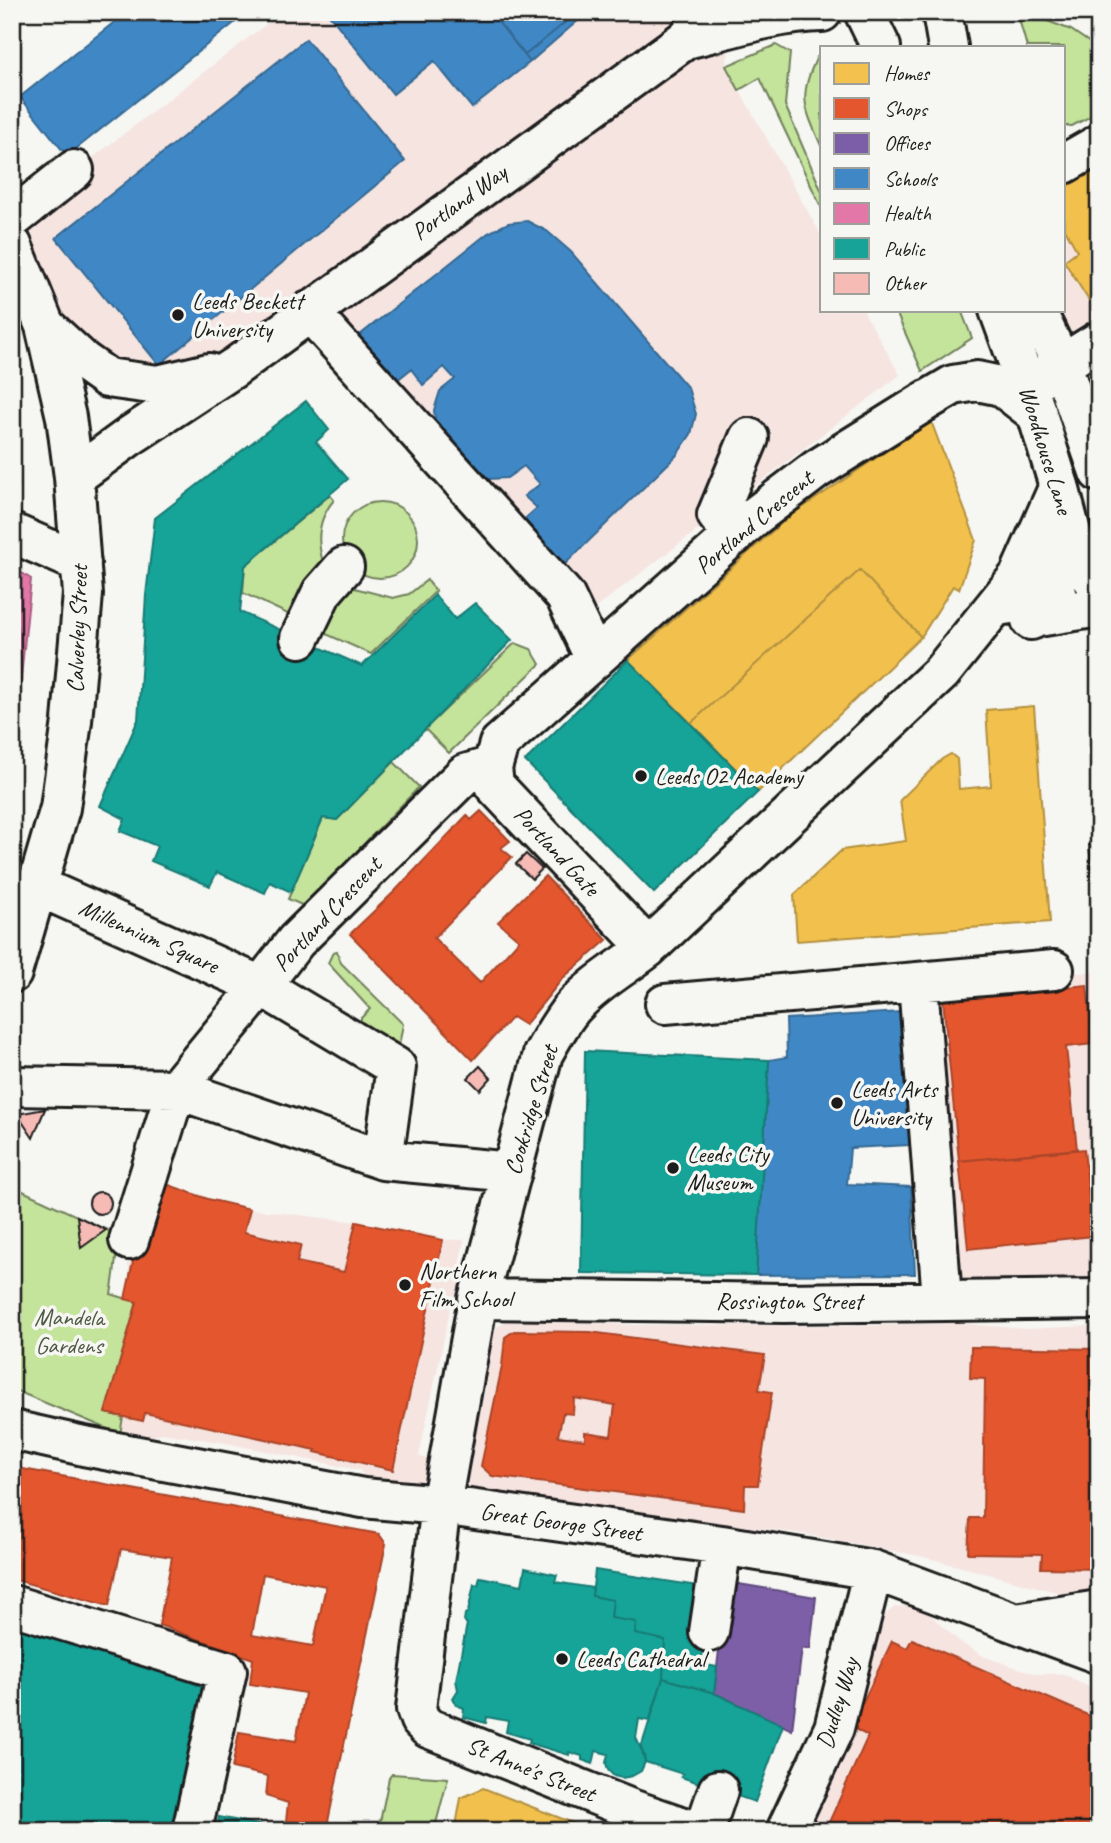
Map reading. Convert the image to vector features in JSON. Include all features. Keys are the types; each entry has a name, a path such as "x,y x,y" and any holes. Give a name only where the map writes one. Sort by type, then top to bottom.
{"main road":[{"name":"Portland Way","path":"75,477 130,436 235,367 698,26 824,12 874,23"},
{"path":"942,12 948,46"},
{"path":"1066,163 1099,144"},
{"path":"12,219 74,170"},
{"name":"Calverley Street","path":"12,245 45,326 66,417 75,477 83,594 72,721 60,808 12,973"},
{"path":"309,311 565,596 595,659"},
{"name":"Woodhouse Lane","path":"1000,312 1026,398 1059,486 1078,559 1099,587"},
{"name":"Woodhouse Lane","path":"1037,312 1061,363 1099,472"},
{"name":"Portland Way","path":"45,326 83,361 107,378 158,385 235,367"},
{"path":"1026,398 1061,363 1099,341"},
{"name":"Portland Crescent","path":"261,986 296,941 465,774 496,756 595,659 744,527 817,469 953,385 977,382 1001,386 1026,398"},
{"path":"744,527 742,504 760,435"},
{"name":"Cookridge Street","path":"416,1709 441,1505 478,1299 544,1054 557,1029 573,1007 648,948 941,673 1019,576 1059,486"},
{"path":"12,533 81,563"},
{"path":"300,638 322,592 344,567"},
{"name":"Cookridge Street","path":"941,673 1006,633 1038,617 1099,607"},
{"name":"Portland Gate","path":"496,756 494,785 648,948"},
{"name":"Millennium Square","path":"37,886 261,986 397,1067 383,1160"},
{"path":"665,1004 1054,970"},
{"path":"918,983 942,1300"},
{"path":"129,1240 176,1089 261,986"},
{"path":"12,1086 176,1089 383,1160 512,1172"},
{"name":"Rossington Street","path":"478,1299 769,1303 1099,1299"},
{"name":"Great George Street","path":"12,1430 363,1498 441,1505 722,1545 873,1570 1099,1654"},
{"path":"709,1632 722,1545"},
{"name":"Dudley Way","path":"786,1831 834,1728 873,1570"},
{"path":"12,1605 227,1671 192,1831"},
{"path":"1014,1623 1099,1609"},
{"name":"St Anne's Street","path":"416,1709 420,1720 428,1728 631,1809 690,1829"},
{"path":"690,1829 718,1790"}],"shaded area":[{"name":"Leeds Beckett University","path":"282,12 736,12 726,66 820,233 820,312 864,312 900,375 577,622 309,311 235,367 112,366 54,319 12,220"},
{"path":"1099,132 1099,392 1094,389 1090,379 1097,361 1081,334 1064,331 1055,312 1066,312 1066,153"},
{"path":"12,432 22,488 12,484"},
{"path":"1099,971 1099,1295 960,1286 931,988"},
{"path":"155,1180 208,1199 250,1209 356,1222 443,1240 464,1240 458,1270 466,1272 473,1300 451,1305 419,1456 434,1463 431,1472 423,1481 413,1488 372,1483 359,1470 221,1442 161,1433 150,1437 98,1425 137,1302 125,1252"},
{"path":"1099,1320 1099,1598 1068,1595 920,1556 804,1534 684,1518 460,1497 460,1470 469,1464 488,1378 485,1369 489,1344 497,1327 507,1321 638,1325 853,1326 956,1323 1026,1329 1090,1326"},
{"path":"908,1606 929,1614 961,1643 985,1657 1036,1674 1063,1674 1099,1691 1099,1831 805,1831 871,1645 884,1616 895,1607"}],"green space":[{"path":"1017,12 1024,12 1071,30 1099,49 1099,112 1072,126 1066,126 1066,46 1027,46"},
{"path":"1050,12 1099,12 1099,27 1053,13"},
{"path":"776,45 790,53 785,105 820,187 820,205 760,78 739,90 726,66"},
{"path":"817,57 820,57 820,143 806,103 805,93"},
{"path":"896,312 962,312 972,338 922,371"},
{"path":"330,495 334,500 324,516 319,533 325,568 303,588 294,617 243,593 245,566"},
{"path":"380,502 394,505 407,513 415,526 418,540 415,554 407,567 394,575 380,578 366,575 353,567 345,554 342,540 345,526 353,513 366,505"},
{"path":"427,580 436,591 371,654 315,629 337,604 343,585 393,598 409,594"},
{"path":"515,643 531,649 540,664 449,753 425,729"},
{"path":"394,762 419,787 304,906 288,899 323,818 337,820"},
{"path":"337,951 341,963 403,1024 396,1062 361,1026 361,1018 370,1009 328,963 333,952"},
{"name":"Mandela Gardens","path":"12,1186 120,1236 111,1294 137,1302 105,1413 123,1417 120,1434 12,1389"},
{"path":"392,1774 448,1778 434,1831 382,1831 380,1822"}],"building: Homes":[{"path":"1099,165 1099,315 1066,264 1066,259 1077,251 1066,231 1066,185"},
{"path":"931,421 976,540 959,589 953,586 921,637 860,570 691,723 628,660 787,518"},
{"path":"860,570 921,637 758,792 691,723"},
{"path":"1034,706 1050,922 797,941 794,895 842,850 906,841 900,800 942,759 951,754 957,759 959,789 991,786 986,710"},
{"path":"483,1788 578,1825 577,1831 455,1831 461,1798"}],"building: Shops":[{"path":"481,811 510,841 501,848 512,857 434,938 480,983 519,940 498,922 545,876 607,940 563,978 525,1025 512,1017 473,1060 350,934 467,815 471,820"},
{"path":"1087,985 1093,1044 1066,1047 1077,1149 959,1161 943,999"},
{"path":"1084,1149 1093,1236 968,1249 959,1161"},
{"path":"155,1180 208,1199 250,1209 244,1232 301,1245 297,1262 344,1272 356,1222 443,1240 393,1470 315,1452 316,1450 145,1413 143,1421 105,1413 137,1302 125,1299"},
{"path":"514,1331 590,1332 765,1355 759,1390 772,1392 758,1485 745,1485 744,1509 492,1476 481,1466 502,1366 505,1337","holes":["574,1398 615,1405 611,1436 585,1432 585,1440 558,1436 563,1413 573,1414"]},
{"path":"971,1347 1099,1349 1099,1390 1094,1390 1092,1524 1099,1524 1099,1569 1041,1568 1042,1554 968,1553 970,1518 983,1518 985,1379 970,1378"},
{"path":"12,1467 379,1534 386,1544 326,1831 285,1830 288,1803 266,1796 268,1776 232,1768 239,1732 296,1741 305,1693 250,1684 253,1659 159,1625 172,1557 121,1549 109,1606 12,1579","holes":["263,1574 326,1586 313,1646 252,1635"]},
{"path":"912,1639 1099,1720 1099,1814 1094,1831 825,1831 868,1736 851,1727 892,1641 907,1648"}],"building: Offices":[{"path":"727,1582 816,1597 810,1649 802,1648 792,1730 714,1693"}],"building: Schools":[{"path":"127,12 248,12 67,156 20,97"},
{"path":"327,12 490,12 530,62 472,108 434,61 393,94"},
{"path":"490,12 578,12 525,55"},
{"path":"490,12 588,12 530,62"},
{"path":"306,39 405,161 159,365 56,238"},
{"path":"527,221 547,231 571,252 688,388 696,414 691,434 676,456 561,568 521,522 537,508 524,496 540,484 524,466 507,478 488,479 473,475 436,432 434,410 440,391 455,379 444,367 423,385 411,369 391,385 355,339 488,233 508,223"},
{"name":"Leeds Arts University","path":"901,1012 910,1145 850,1148 847,1184 911,1187 915,1274 756,1275 769,1060 787,1057 786,1019"}],"building: Health":[{"path":"12,567 31,579 12,765"}],"building: Public":[{"path":"306,401 329,430 316,442 348,479 245,566 240,612 362,666 435,595 455,619 475,603 512,640 337,820 323,818 291,892 270,882 265,893 217,872 210,886 151,861 157,846 120,831 125,819 100,806 138,720 146,595 155,518"},
{"name":"Leeds O2 Academy","path":"628,660 758,792 654,893 525,761"},
{"name":"Leeds City Museum","path":"585,1051 769,1060 756,1275 581,1273"},
{"name":"Leeds Cathedral","path":"525,1568 557,1575 555,1582 593,1588 592,1596 613,1600 611,1618 636,1622 635,1634 665,1640 663,1678 650,1721 639,1719 636,1738 645,1762 641,1771 632,1776 614,1776 606,1763 608,1754 596,1751 593,1764 582,1760 582,1756 569,1752 569,1755 529,1743 530,1739 506,1732 508,1721 487,1717 486,1723 463,1717 464,1708 456,1705 453,1698 458,1690 456,1680 467,1624 464,1621 465,1614 468,1612 474,1584 478,1585 480,1577 522,1585"},
{"path":"595,1570 711,1588 701,1664 717,1667 714,1693 663,1678 665,1640 635,1634 636,1622 611,1618 613,1600 592,1596"},
{"path":"12,1620 51,1630 203,1687 210,1708 180,1831 12,1831"},
{"path":"663,1678 714,1693 783,1725 755,1802 645,1762 641,1748"},
{"path":"219,1817 285,1830 288,1831 217,1831"}],"building: Other":[{"path":"1095,842 1099,888 1093,890 1089,843"},
{"path":"526,854 542,869 532,879 516,864"},
{"path":"480,1066 491,1078 480,1090 468,1078"},
{"path":"45,1109 33,1138 17,1114"},
{"path":"100,1192 110,1199 111,1203 104,1213 100,1214 90,1207 89,1203 96,1193"},
{"path":"77,1216 106,1230 81,1248"}],"place":[{"name":"Leeds Beckett University","path":"178,315"},
{"name":"Leeds O2 Academy","path":"641,776"},
{"name":"Leeds Arts University","path":"837,1103"},
{"name":"Leeds City Museum","path":"673,1168"},
{"name":"Northern Film School","path":"405,1285"},
{"name":"Leeds Cathedral","path":"562,1659"}]}
